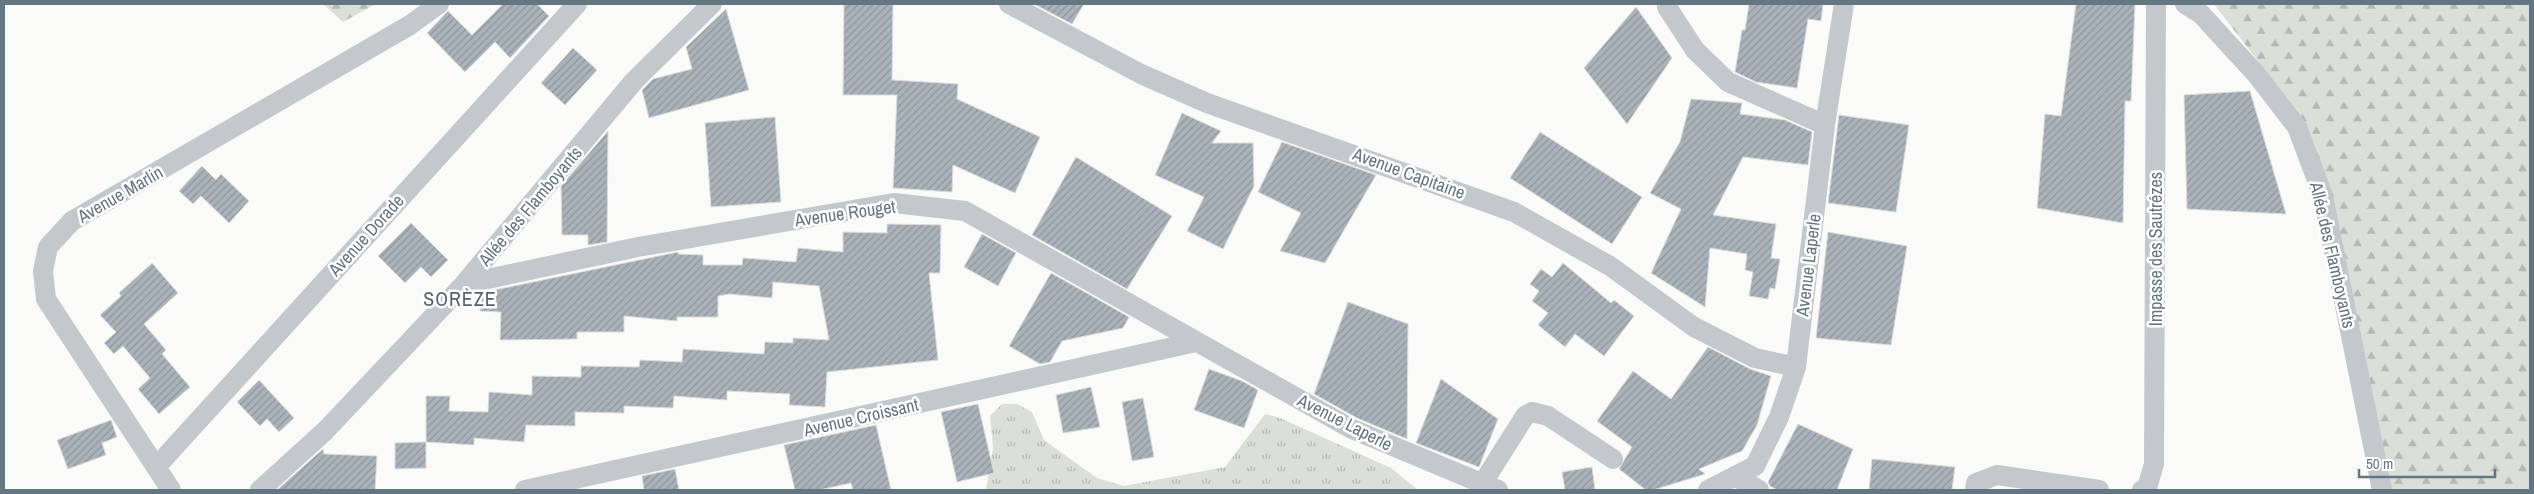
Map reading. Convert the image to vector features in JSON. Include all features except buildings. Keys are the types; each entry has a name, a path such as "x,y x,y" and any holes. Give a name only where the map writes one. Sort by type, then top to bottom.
{"street":[{"name":"Avenue Marlin","path":"171,490 46,299 43,271 48,247 72,221 410,25 439,4"},
{"name":"Avenue Dorade","path":"157,466 577,4"},
{"name":"Allée des Flamboyants","path":"260,490 325,431 464,284 634,81 712,4"},
{"name":"Avenue Capitaine","path":"1009,4 1141,74 1208,103 1514,212 1610,266 1694,327 1755,358 1796,367"},
{"name":"Avenue Laperle","path":"1708,490 1755,466 1780,417 1796,367 1825,126 1844,4"},
{"name":"Impasse des Sautrézes","path":"2142,490 2147,488 2154,464 2156,4"},
{"name":"Allée des Flamboyants","path":"2185,4 2201,14 2256,74 2297,127 2323,196 2382,490"},
{"path":"1667,7 1695,50 1728,82 1825,126"},
{"name":"Avenue Rouget","path":"464,284 638,247 894,204 965,211 1196,342"},
{"name":"Avenue Laperle","path":"1196,342 1352,429 1490,487"},
{"name":"Avenue Croissant","path":"525,490 1196,342"},
{"path":"1490,487 1525,416 1532,412 1548,416 1613,459"},
{"path":"1975,490 1976,483 1996,475 2098,490"},
{"path":"1735,476 1759,490"}],"green space":[{"path":"323,4 376,4 343,22"},
{"path":"2214,4 2530,4 2530,490 2381,490 2310,172 2268,74"},
{"path":"1002,404 1017,404 1032,412 1044,440 1097,478 1124,486 1225,467 1265,414 1280,418 1391,468 1418,490 986,490 993,448 990,416"}],"district":[{"name":"SORÈZE","path":"460,298"}]}
